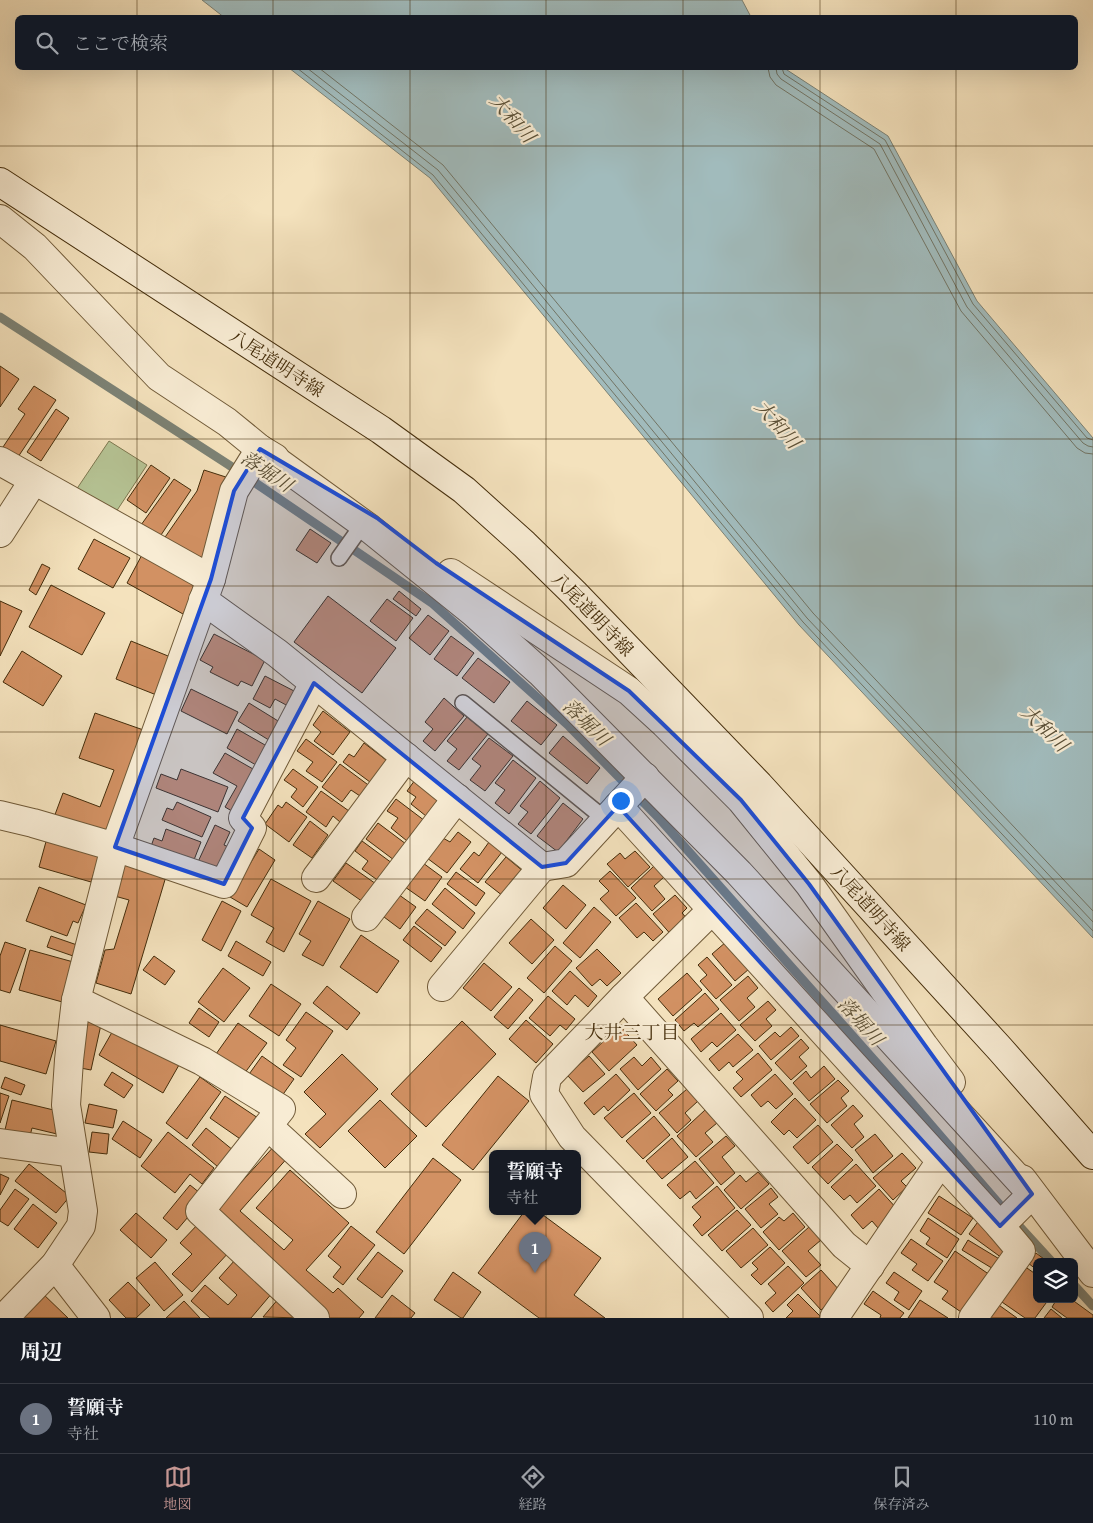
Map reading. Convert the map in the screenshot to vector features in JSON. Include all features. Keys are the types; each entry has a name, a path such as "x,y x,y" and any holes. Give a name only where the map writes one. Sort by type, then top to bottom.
{"street":[{"name":"八尾道明寺線","path":"0,182 381,430 464,490 524,544 574,593 750,792 993,1042 1093,1155"},
{"path":"0,219 35,247 160,377 227,422 250,465 360,528 473,612 540,672 626,798 712,910 941,1161 1015,1211 1093,1273"},
{"path":"0,461 34,480 207,590 277,653 542,867"},
{"path":"250,465 378,518 436,563 629,691 665,724 750,792 809,884 924,1046 982,1122 1015,1211 1021,1251 973,1318"},
{"path":"4,1318 55,1265 81,1226 83,1211 66,1105 76,1000 115,847 207,590 234,492 250,465"},
{"path":"0,533 34,480"},
{"path":"0,815 115,847 224,884 252,828 242,818 314,683"},
{"path":"316,878 406,757"},
{"path":"366,917 457,798"},
{"path":"626,798 739,873 1015,1211"},
{"path":"442,987 542,867 566,863 626,798"},
{"path":"712,910 547,1077 544,1094 572,1136 749,1318"},
{"path":"624,997 844,1245 870,1266"},
{"path":"76,1000 202,1061 281,1109 200,1211 315,1318"},
{"path":"268,1126 342,1194"},
{"path":"0,1143 73,1153"},
{"path":"834,1318 941,1161"},
{"path":"55,1265 96,1318"}],"lane":[{"path":"339,558 360,528"},
{"path":"463,703 626,798"}],"highlighted area":[{"path":"260,449 377,518 436,563 629,691 741,800 809,884 1032,1194 1000,1226 618,806 566,863 542,867 314,683 243,818 252,828 224,884 115,847 211,579 234,491"}],"green space":[{"path":"109,441 147,465 112,518 74,493"}],"water":[{"path":"202,0 742,0 750,15 221,15"},
{"name":"大和川","path":"292,70 787,70 888,136 977,301 1093,438 1093,938 799,625 430,178"}],"building":[{"path":"0,366 19,379 0,407"},
{"path":"34,386 56,400 18,457 3,447 25,414 18,409"},
{"path":"56,409 69,418 41,461 27,452"},
{"path":"151,465 170,478 146,513 127,500"},
{"path":"204,470 232,479 206,559 161,543 197,491"},
{"path":"174,479 191,490 159,538 141,525"},
{"path":"310,529 331,543 317,563 296,550"},
{"path":"94,539 130,558 113,588 78,569"},
{"path":"144,551 200,582 183,614 127,583"},
{"path":"42,564 50,568 36,595 29,590"},
{"path":"51,585 105,613 82,655 29,627"},
{"path":"399,591 421,609 416,616 393,599"},
{"path":"328,596 396,648 362,693 294,642"},
{"path":"387,599 413,618 396,641 370,621"},
{"path":"0,601 22,611 0,656"},
{"path":"428,615 449,631 430,655 409,638"},
{"path":"214,634 265,660 252,686 241,681 238,686 210,672 213,667 200,660"},
{"path":"451,636 474,653 457,676 434,659"},
{"path":"131,641 173,658 159,696 116,679"},
{"path":"22,651 62,676 43,706 3,682"},
{"path":"478,658 510,682 494,703 462,678"},
{"path":"265,676 296,692 288,706 275,699 270,708 253,699"},
{"path":"191,689 238,712 227,734 181,711"},
{"path":"444,698 464,716 435,751 423,741 433,729 425,722"},
{"path":"527,701 557,725 541,745 511,721"},
{"path":"249,703 283,724 272,742 238,721"},
{"path":"323,711 350,732 333,755 314,741 321,732 313,725"},
{"path":"95,713 152,733 114,842 53,820 63,793 100,807 114,770 79,758"},
{"path":"467,717 488,734 459,770 447,761 457,749 447,741"},
{"path":"237,729 272,749 261,768 227,748"},
{"path":"563,736 600,768 587,784 549,753"},
{"path":"489,738 513,756 485,791 470,780 481,766 472,759"},
{"path":"306,739 337,762 322,782 306,771 313,762 297,751"},
{"path":"364,743 390,763 374,785 343,762 349,754 354,757"},
{"path":"225,753 260,773 237,814 225,807 237,786 213,773"},
{"path":"513,760 536,778 509,814 495,803 505,790 495,783"},
{"path":"340,764 371,787 363,798 351,790 342,802 322,787"},
{"path":"181,769 228,787 218,812 156,788 161,774 177,780"},
{"path":"293,769 318,787 303,807 291,797 297,789 284,780"},
{"path":"415,780 444,803 431,820 411,804 416,797 407,791"},
{"path":"540,781 560,798 531,834 518,824 528,812 520,806"},
{"path":"321,791 349,811 340,822 333,816 326,827 306,812"},
{"path":"396,799 429,824 412,845 391,828 398,818 387,811"},
{"path":"177,802 211,817 202,837 162,820 167,808 173,810"},
{"path":"286,802 307,817 289,842 265,824 278,805 282,808"},
{"path":"563,803 583,819 558,852 537,836"},
{"path":"310,821 328,835 312,858 293,845"},
{"path":"378,823 410,847 398,863 366,839"},
{"path":"215,825 230,832 224,845 236,850 224,876 197,864"},
{"path":"166,829 201,842 192,865 150,849 154,838 162,841"},
{"path":"458,832 471,842 447,873 427,858 443,838 450,842"},
{"path":"47,838 100,854 91,882 39,867"},
{"path":"362,841 396,866 383,884 362,869 368,861 355,851"},
{"path":"489,842 502,852 478,883 460,869 474,852 479,856"},
{"path":"259,849 275,860 247,907 230,897"},
{"path":"635,851 650,867 628,887 607,864 620,853 625,859"},
{"path":"506,857 524,872 503,896 485,882"},
{"path":"121,859 167,873 131,994 96,983 105,950 114,949 129,900 111,895"},
{"path":"346,863 379,886 366,904 333,881"},
{"path":"423,863 442,877 425,901 405,887"},
{"path":"654,866 664,877 654,886 665,899 652,911 631,888"},
{"path":"610,871 636,898 616,916 600,899 609,891 599,881"},
{"path":"456,872 485,893 476,906 447,884"},
{"path":"271,879 311,901 284,952 266,942 274,928 251,915"},
{"path":"563,885 586,905 566,929 543,908"},
{"path":"39,887 86,905 78,923 73,921 67,936 26,921"},
{"path":"445,888 475,913 463,929 432,904"},
{"path":"395,892 416,907 400,929 380,914"},
{"path":"675,895 687,908 682,913 690,922 673,937 653,914"},
{"path":"222,901 241,911 221,951 202,940"},
{"path":"318,901 350,919 323,966 302,955 311,941 299,934"},
{"path":"636,903 663,932 653,941 644,932 637,938 619,918"},
{"path":"594,907 611,922 580,958 563,943"},
{"path":"427,909 456,932 445,946 415,923"},
{"path":"531,919 554,940 532,964 509,943"},
{"path":"414,926 442,948 431,962 403,940"},
{"path":"361,935 399,961 377,993 340,967"},
{"path":"51,936 80,946 76,957 47,947"},
{"path":"236,941 271,962 263,976 228,956"},
{"path":"5,942 26,949 10,993 0,990 0,956"},
{"path":"726,942 749,969 735,981 712,954"},
{"path":"555,946 572,961 544,993 527,978"},
{"path":"597,949 621,973 607,986 600,979 592,986 576,968"},
{"path":"30,950 77,963 66,1003 19,990"},
{"path":"154,956 175,971 165,985 143,970"},
{"path":"707,957 732,985 716,999 700,981 707,975 698,965"},
{"path":"484,963 512,987 491,1011 463,988"},
{"path":"223,968 250,988 224,1022 198,1002"},
{"path":"570,971 597,996 588,1007 575,995 567,1005 552,991"},
{"path":"687,973 702,990 673,1016 658,999"},
{"path":"748,976 758,988 747,998 755,1007 739,1021 720,1000"},
{"path":"271,984 301,1004 279,1036 249,1016"},
{"path":"327,986 360,1013 347,1030 313,1003"},
{"path":"519,988 533,1000 508,1029 494,1017"},
{"path":"705,993 719,1009 698,1027 694,1023 684,1031 675,1020"},
{"path":"548,996 575,1019 566,1030 560,1025 550,1036 529,1018"},
{"path":"768,1001 776,1010 766,1019 772,1026 755,1041 740,1025"},
{"path":"199,1008 219,1022 209,1037 189,1023"},
{"path":"306,1012 333,1031 301,1077 283,1065 296,1048 286,1040"},
{"path":"721,1013 736,1030 717,1047 712,1042 701,1052 691,1039"},
{"path":"85,1016 102,1020 91,1070 75,1067"},
{"path":"526,1020 553,1044 536,1063 509,1039"},
{"path":"462,1021 496,1054 426,1127 391,1094"},
{"path":"238,1023 267,1043 244,1074 216,1054"},
{"path":"0,1025 56,1041 46,1074 0,1061"},
{"path":"620,1026 637,1045 609,1071 592,1052"},
{"path":"115,1027 179,1065 163,1093 99,1055"},
{"path":"791,1027 799,1036 771,1060 759,1046 775,1032 780,1037"},
{"path":"738,1034 753,1050 733,1067 729,1062 719,1071 709,1059"},
{"path":"801,1039 809,1048 799,1057 807,1066 791,1080 775,1063"},
{"path":"758,1053 772,1070 741,1097 733,1088 743,1079 736,1072"},
{"path":"342,1054 378,1089 320,1148 305,1134 326,1114 304,1092"},
{"path":"262,1056 294,1079 279,1100 247,1077"},
{"path":"589,1056 605,1074 583,1092 567,1075"},
{"path":"634,1057 642,1066 651,1057 661,1069 638,1090 620,1069"},
{"path":"824,1066 835,1079 809,1101 793,1083 806,1071 811,1078"},
{"path":"667,1069 678,1081 668,1090 673,1095 656,1111 640,1094"},
{"path":"112,1072 133,1085 124,1098 104,1085"},
{"path":"616,1074 630,1090 608,1111 604,1106 594,1115 584,1103"},
{"path":"775,1074 793,1094 776,1109 768,1101 761,1107 751,1095"},
{"path":"498,1076 529,1101 473,1170 442,1145"},
{"path":"5,1077 25,1085 21,1095 1,1088"},
{"path":"200,1077 221,1092 187,1139 166,1123"},
{"path":"838,1080 849,1091 841,1098 847,1106 827,1123 810,1104"},
{"path":"687,1089 698,1101 685,1113 691,1120 677,1133 659,1113"},
{"path":"0,1093 9,1096 0,1123"},
{"path":"634,1093 651,1113 622,1138 604,1118"},
{"path":"225,1096 261,1120 246,1143 210,1118"},
{"path":"795,1098 816,1120 797,1138 789,1130 784,1135 771,1122"},
{"path":"12,1100 62,1112 57,1134 32,1128 29,1140 4,1134"},
{"path":"380,1100 417,1136 385,1168 348,1131"},
{"path":"89,1104 117,1110 113,1128 85,1123"},
{"path":"853,1105 863,1116 854,1124 864,1137 852,1148 831,1125"},
{"path":"705,1110 717,1123 705,1133 713,1142 696,1157 677,1136"},
{"path":"654,1116 670,1135 643,1159 626,1141"},
{"path":"123,1121 152,1140 140,1158 112,1139"},
{"path":"818,1125 833,1142 808,1164 793,1147"},
{"path":"206,1128 239,1155 224,1172 192,1145"},
{"path":"92,1132 109,1134 107,1154 89,1152"},
{"path":"168,1132 214,1168 202,1184 190,1174 175,1193 141,1166"},
{"path":"875,1134 893,1156 873,1173 855,1150"},
{"path":"726,1136 735,1146 722,1157 735,1173 721,1185 699,1159"},
{"path":"672,1138 688,1157 662,1179 646,1161"},
{"path":"277,1143 290,1155 240,1211 284,1250 293,1240 256,1208 290,1170 349,1223 306,1270 333,1293 338,1288 364,1312 359,1318 329,1318 213,1213"},
{"path":"837,1144 853,1160 828,1184 812,1167"},
{"path":"902,1153 916,1168 901,1181 907,1187 893,1200 873,1178"},
{"path":"433,1158 461,1180 404,1254 376,1232"},
{"path":"695,1161 714,1183 696,1199 690,1191 680,1199 667,1185"},
{"path":"29,1164 70,1196 56,1213 15,1181"},
{"path":"856,1164 876,1186 857,1203 850,1195 844,1200 831,1187"},
{"path":"758,1172 769,1184 741,1209 724,1190 740,1175 746,1182"},
{"path":"0,1174 9,1178 0,1195"},
{"path":"190,1185 205,1197 177,1230 163,1218"},
{"path":"717,1186 735,1208 702,1236 693,1225 701,1217 692,1207"},
{"path":"771,1188 778,1197 769,1204 778,1214 761,1228 745,1209"},
{"path":"15,1189 29,1199 8,1226 0,1221 0,1210"},
{"path":"879,1189 898,1210 878,1228 872,1221 863,1229 851,1215"},
{"path":"939,1196 973,1218 961,1235 928,1213"},
{"path":"33,1204 57,1223 38,1248 14,1229"},
{"path":"737,1210 751,1225 722,1251 708,1235"},
{"path":"136,1213 167,1240 151,1258 120,1230"},
{"path":"793,1213 805,1227 779,1250 763,1232 779,1217 784,1221"},
{"path":"522,1215 543,1215 601,1258 574,1295 605,1318 539,1318 478,1273"},
{"path":"928,1218 959,1239 947,1258 926,1244 930,1238 920,1231"},
{"path":"980,1219 1009,1248 1002,1258 969,1234"},
{"path":"200,1222 231,1250 192,1292 172,1274 192,1254 180,1243"},
{"path":"351,1226 375,1245 343,1285 333,1277 341,1267 328,1256"},
{"path":"809,1227 821,1240 808,1251 821,1265 806,1277 782,1251"},
{"path":"753,1228 768,1245 741,1268 726,1251"},
{"path":"911,1239 943,1261 928,1281 912,1270 917,1264 901,1253"},
{"path":"968,1240 1001,1260 995,1270 962,1250"},
{"path":"770,1247 785,1263 761,1285 751,1275 758,1269 752,1263"},
{"path":"955,1251 990,1275 964,1314 942,1299 948,1291 934,1282"},
{"path":"378,1252 403,1271 382,1298 357,1279"},
{"path":"1036,1253 1043,1258 1033,1258 1033,1267 1028,1263"},
{"path":"235,1260 273,1292 251,1318 210,1318 191,1301 205,1285 228,1305 237,1295 219,1278"},
{"path":"155,1262 183,1295 164,1311 136,1278"},
{"path":"788,1266 804,1283 773,1312 765,1303 776,1293 768,1284"},
{"path":"1024,1266 1033,1272 1033,1303 1046,1303 1035,1318 1025,1318 999,1300"},
{"path":"821,1270 841,1292 821,1310 801,1288"},
{"path":"453,1272 481,1292 463,1318 434,1300"},
{"path":"894,1272 922,1291 909,1310 894,1300 899,1292 886,1283"},
{"path":"128,1282 150,1305 136,1318 126,1318 109,1300"},
{"path":"40,1291 68,1318 14,1318"},
{"path":"873,1291 904,1313 900,1318 880,1318 881,1315 864,1304"},
{"path":"798,1294 822,1318 786,1318 793,1311 787,1305"},
{"path":"392,1295 415,1313 411,1318 375,1318"},
{"path":"279,1298 303,1318 263,1317"},
{"path":"920,1300 948,1318 908,1318"},
{"path":"184,1301 200,1318 166,1318"},
{"path":"996,1303 1017,1318 986,1318"},
{"path":"1054,1303 1076,1303 1093,1315 1093,1318 1067,1318 1052,1307"},
{"path":"1051,1309 1062,1318 1044,1318"}],"waterway":[{"name":"落堀川","path":"0,317 229,465 432,603 569,726 658,817 1048,1258"},
{"name":"落堀川","path":"1078,1289 1093,1306"}],"place":[{"name":"誓願寺","path":"535,1273"}],"district":[{"name":"大井三丁目","path":"632,1032"}]}
